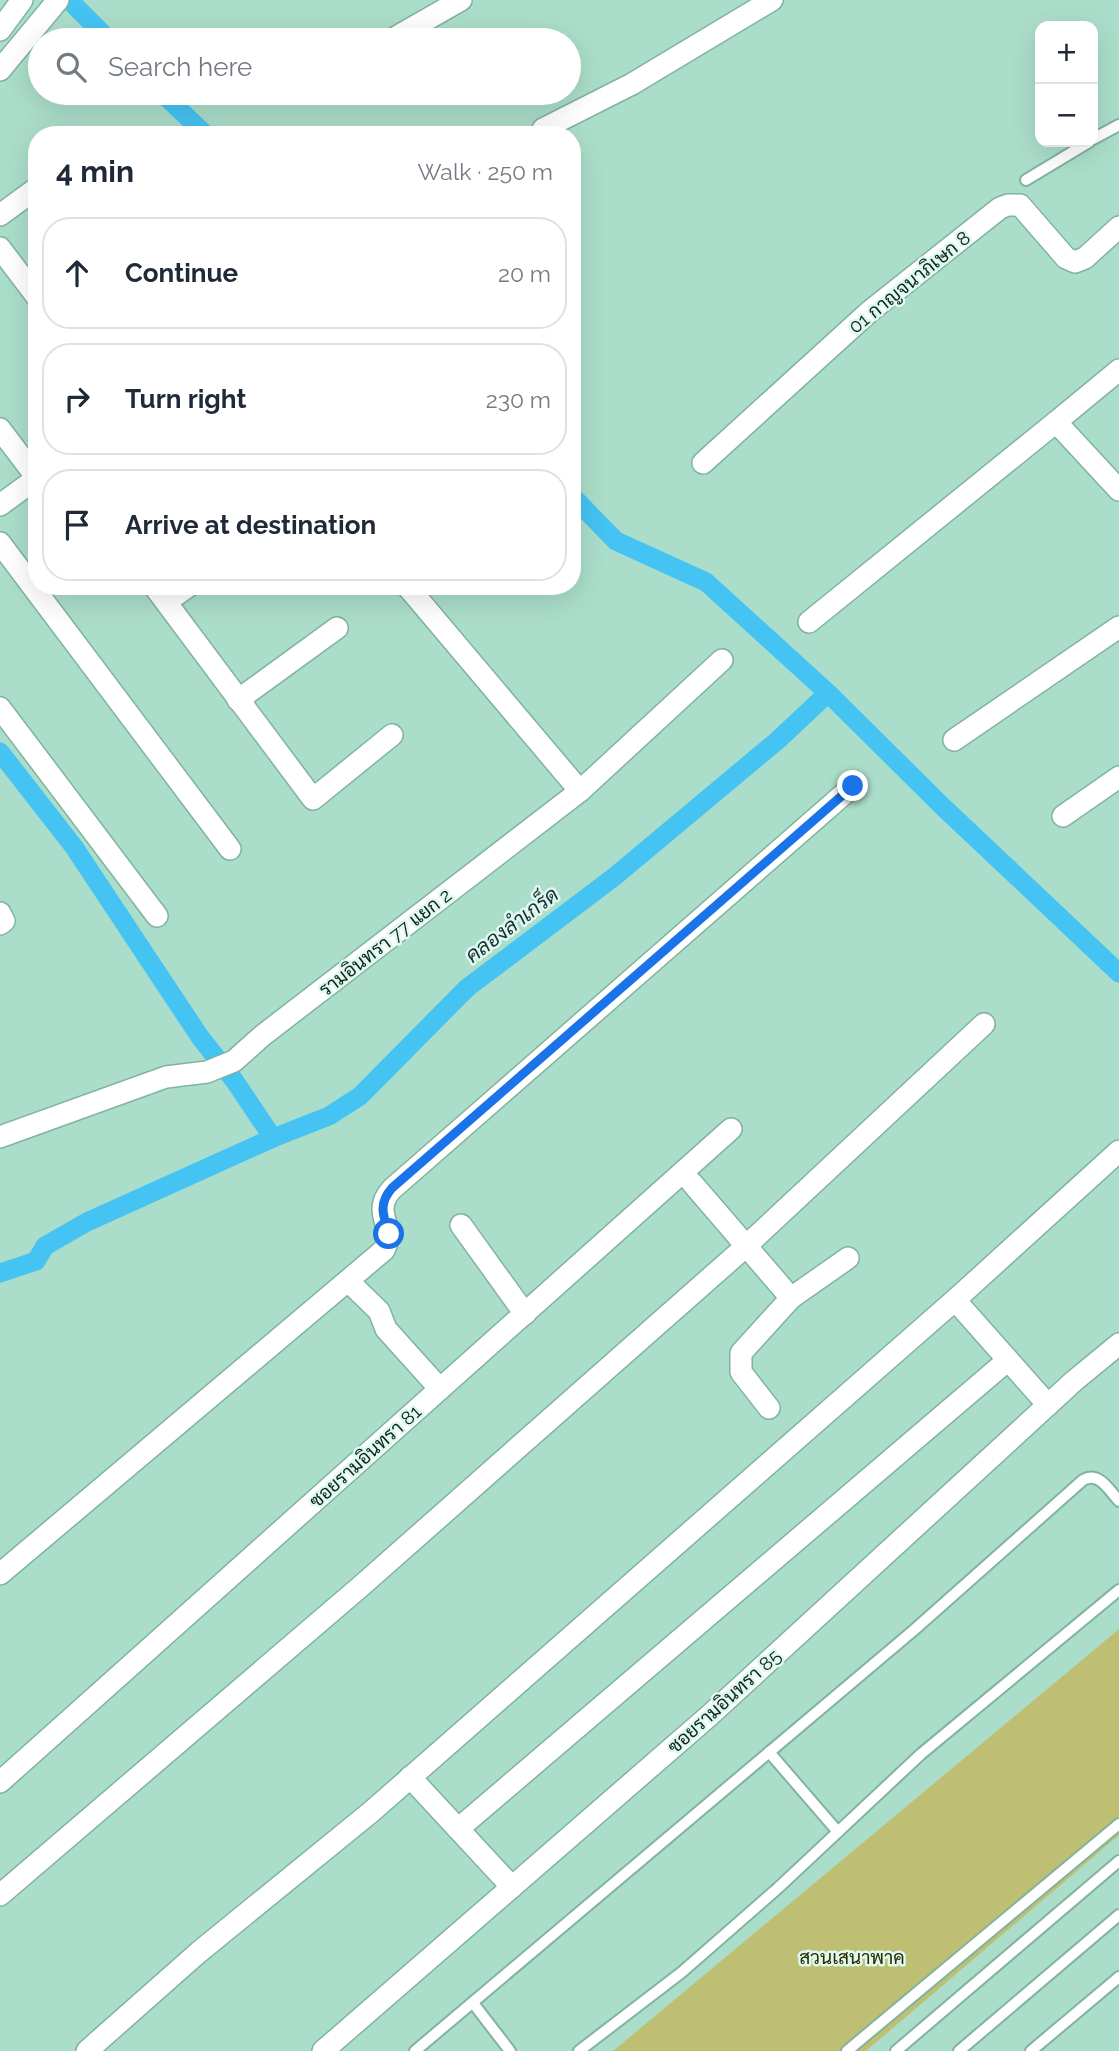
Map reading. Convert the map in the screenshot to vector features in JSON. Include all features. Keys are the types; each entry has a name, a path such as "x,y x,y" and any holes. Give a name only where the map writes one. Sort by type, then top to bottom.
{"street":[{"path":"0,30 22,0"},
{"path":"35,28 58,0"},
{"path":"412,28 461,0"},
{"path":"549,126 632,84 772,0"},
{"path":"2,69 28,37"},
{"path":"0,215 28,195"},
{"name":"01 กาญจนาภิเษก 8","path":"703,463 869,312 1000,208 1020,205 1066,258 1074,262 1086,258 1119,227"},
{"path":"0,248 28,285"},
{"path":"809,622 1119,370"},
{"path":"1056,422 1119,489"},
{"path":"0,429 28,466"},
{"path":"0,505 28,485"},
{"path":"0,543 28,580"},
{"path":"39,595 230,849"},
{"path":"161,595 313,799 392,735"},
{"path":"415,595 580,790"},
{"path":"954,740 1119,627"},
{"path":"238,700 337,628"},
{"name":"รามอินทรา 77 แยก 2","path":"0,1137 166,1077 207,1072 234,1061 262,1036 580,790 722,660"},
{"path":"0,708 157,916"},
{"path":"1063,816 1119,777"},
{"path":"0,1574 384,1250 389,1242 382,1209 384,1198 392,1188 853,786"},
{"path":"0,1895 360,1587 744,1248 984,1024"},
{"name":"ซอยรามอินทรา 81","path":"0,1782 731,1129"},
{"path":"87,2051 199,1952 410,1777 955,1300 1119,1151"},
{"path":"692,1183 744,1248 791,1298"},
{"path":"461,1225 525,1314"},
{"path":"769,1408 741,1372 738,1360 750,1341 791,1298 848,1258"},
{"path":"348,1281 379,1311 386,1329 440,1388"},
{"path":"955,1300 1048,1405"},
{"name":"ซอยรามอินทรา 85","path":"323,2051 710,1715 1048,1405 1119,1344"},
{"path":"458,1829 1008,1360"},
{"path":"410,1777 512,1887"}],"lane":[{"path":"1098,137 1119,125"},
{"path":"1026,180 1081,147"},
{"path":"415,2051 914,1630 1083,1480 1098,1478 1119,1501"},
{"path":"579,2051 682,1972 921,1754 1119,1590"},
{"path":"769,1752 838,1832"},
{"path":"847,2051 1119,1824"},
{"path":"896,2051 1119,1861"},
{"path":"959,2051 1119,1915"},
{"path":"1031,2051 1119,1977"},
{"path":"473,2003 510,2051"}],"green space":[{"name":"สวนเสนาพาค","path":"1119,1629 1119,1835 866,2051 613,2051"}],"waterway":[{"path":"69,0 97,28"},
{"path":"175,105 197,126"},
{"path":"581,505 616,541 706,582 828,693"},
{"name":"คลองลำเกร็ด","path":"0,752 74,847 200,1037 234,1080 273,1138 329,1116 360,1096 467,988 614,877 778,740 828,693 941,805 1119,973"},
{"path":"0,1273 36,1261 45,1246 87,1222 273,1138"}],"route":[{"path":"389,1234 382,1209 384,1198 392,1188 853,786"}]}
